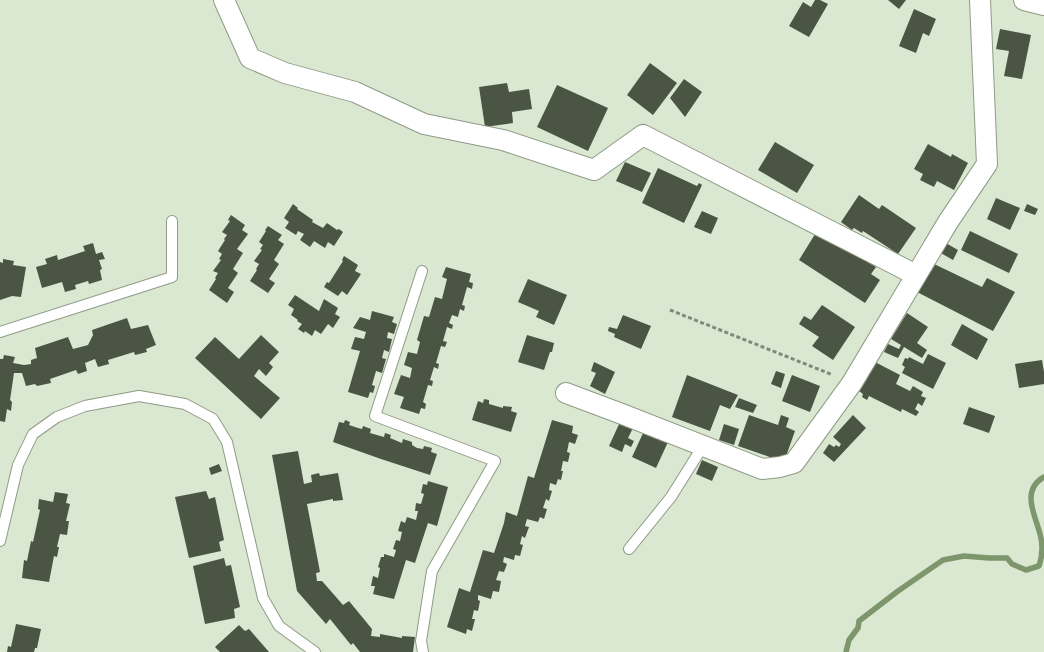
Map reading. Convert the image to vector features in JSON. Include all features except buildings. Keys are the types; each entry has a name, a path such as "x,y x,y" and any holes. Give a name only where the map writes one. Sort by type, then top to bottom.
{"street":[{"path":"224,0 250,58 284,73 354,92 424,124 503,140 594,170 643,136 916,275"},
{"path":"566,393 762,469 780,468 794,463 852,383 948,222 987,164 980,0"},
{"path":"1024,0 1044,5"}],"lane":[{"path":"0,332 172,277 172,221"},
{"path":"422,271 375,416 494,461 432,571 421,641 423,652"},
{"path":"0,540 18,465 33,434 57,417 85,406 139,396 185,404 213,419 227,442 263,598 278,626 315,652"},
{"path":"630,549 672,497 703,446"}],"path":[{"path":"670,310 852,383"}],"waterway":[{"path":"846,652 849,640 858,628 859,621 943,560 964,556 1007,558 1012,564 1026,570 1039,566 1042,542 1031,497 1032,490 1044,477"}]}
